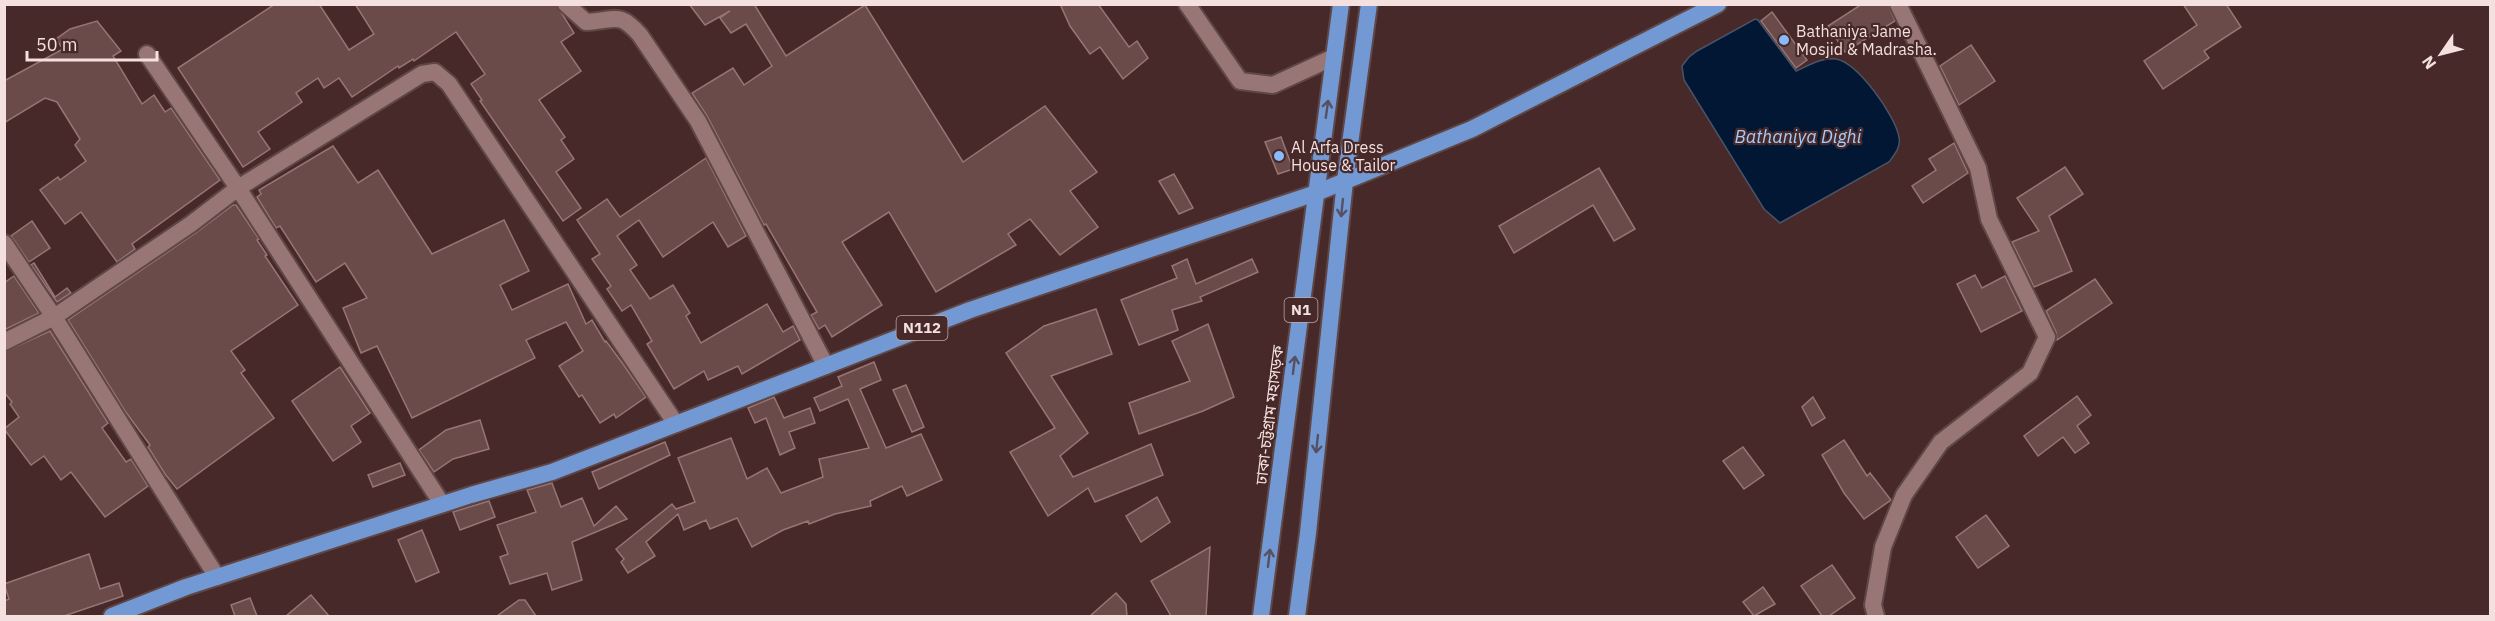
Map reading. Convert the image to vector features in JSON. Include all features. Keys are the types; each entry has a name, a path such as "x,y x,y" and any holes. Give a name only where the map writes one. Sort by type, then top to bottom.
{"highway":[{"name":"ঢাকা-চট্টগ্রাম মহাসড়ক","path":"1261,616 1341,4"},
{"name":"N1","path":"1297,616 1308,533 1345,182 1370,4"},
{"name":"N112","path":"112,616 217,577 442,504 552,472 970,310 1345,182 1472,129 1718,4"}],"street":[{"path":"566,4 585,22 619,17 630,23 640,35 698,121 826,366"},
{"path":"1187,4 1240,81 1274,85 1334,57"},
{"path":"1876,616 1873,605 1883,547 1904,495 1941,442 2030,373 2048,337 1989,219 1978,168 1898,4"},
{"path":"147,54 238,188 442,504"},
{"path":"4,342 54,317 191,225 238,188 422,74 435,72 449,84 676,424"},
{"path":"4,243 54,317 217,577"}],"water":[{"name":"Bathaniya Dighi","path":"1755,19 1796,71 1826,59 1836,59 1855,70 1874,91 1891,116 1899,137 1898,147 1889,162 1780,223 1764,209 1684,80 1682,66 1697,51"}],"building":[{"path":"275,4 319,4 349,50 374,34 355,4 556,4 574,33 561,42 581,71 539,100 565,137 561,140 574,159 556,172 581,208 563,221 480,101 482,100 471,84 485,74 456,32 414,61 413,59 399,68 398,66 352,97 339,78 324,88 318,78 296,93 302,102 258,132 270,149 243,167 178,68"},
{"path":"689,4 754,4 786,56 865,5 963,162 1045,106 1097,172 1070,191 1098,227 1060,255 1030,219 1008,234 1016,245 936,292 889,212 842,242 882,305 832,337 825,325 819,329 811,315 817,312 766,224 764,225 707,116 692,93 733,68 744,85 772,66 746,24 731,33 720,18 730,11 705,25"},
{"path":"1060,4 1098,4 1129,47 1137,41 1148,58 1123,79 1100,47 1090,54 1070,26"},
{"path":"1862,4 1888,4 1895,21 1845,52 1828,26"},
{"path":"2183,4 2226,4 2241,27 2204,51 2209,58 2163,89 2144,61 2197,25"},
{"name":"Bathaniya Jame Mosjid & Madrasha.","path":"1772,12 1807,60 1796,68 1761,21"},
{"path":"97,21 121,51 113,56 142,104 154,95 165,112 171,108 220,180 132,244 135,249 117,262 81,212 65,224 40,190 58,177 60,180 86,161 75,145 80,139 57,102 45,98 4,123 4,81 63,49 56,39 70,29"},
{"path":"1971,45 1995,81 1959,105 1940,66"},
{"name":"Al Arfa Dress House & Tailor","path":"1281,137 1293,169 1278,174 1265,142"},
{"path":"1954,143 1968,173 1923,203 1912,186 1936,170 1929,159"},
{"path":"333,146 358,183 378,170 432,254 504,220 529,271 500,285 512,310 568,284 586,324 592,320 605,342 646,397 616,418 614,414 600,423 582,395 579,397 559,366 583,351 566,322 526,340 535,358 412,418 377,346 361,353 343,308 367,298 345,263 316,282 280,226 276,228 257,197 261,194 259,190"},
{"path":"706,158 746,236 728,247 713,222 663,257 639,220 617,236 637,265 630,270 650,299 673,285 690,313 686,316 701,343 767,304 783,332 793,326 800,340 742,374 738,366 708,380 704,371 674,389 647,344 652,341 631,305 622,311 607,289 611,286 592,259 600,254 577,220 607,199 620,217"},
{"path":"2065,167 2083,194 2049,216 2072,271 2034,287 2012,242 2039,231 2017,198"},
{"path":"1599,168 1635,229 1614,241 1593,205 1514,253 1499,226"},
{"path":"1174,174 1193,208 1179,214 1159,181"},
{"path":"236,205 259,239 257,240 267,255 265,256 298,305 231,351 245,370 241,373 274,418 177,489 165,474 148,447 150,445 125,411 68,320"},
{"path":"32,221 50,248 29,262 11,236"},
{"path":"1187,259 1196,284 1252,259 1258,272 1200,297 1202,301 1172,310 1178,330 1139,345 1121,300 1177,278 1172,266"},
{"path":"34,263 55,297 67,288 71,293 57,302 31,265"},
{"path":"1975,275 1982,288 2005,276 2022,311 1981,332 1957,284"},
{"path":"14,276 39,313 4,330 4,283"},
{"path":"2095,279 2112,303 2057,340 2056,332 2046,311"},
{"path":"1096,309 1112,354 1051,376 1088,433 1060,456 1073,477 1151,444 1163,475 1095,502 1088,488 1048,516 1010,452 1055,428 1006,353 1044,326"},
{"path":"1208,324 1234,397 1139,434 1129,403 1190,381 1172,341"},
{"path":"50,331 108,423 102,428 126,462 131,459 148,486 105,517 71,472 61,480 44,456 31,465 4,429 19,417 4,392 4,352"},
{"path":"874,362 881,380 860,389 886,448 921,434 942,480 907,496 902,486 870,501 871,506 835,514 809,524 808,521 783,530 752,547 737,518 710,529 706,520 684,530 678,514 646,542 655,556 628,573 621,562 624,559 616,549 672,504 676,509 695,502 678,458 731,438 747,479 767,468 781,493 823,477 819,459 869,448 848,399 820,411 814,398 842,386 838,377"},
{"path":"340,367 370,413 351,426 361,442 333,461 292,401"},
{"path":"906,385 924,427 912,432 893,390"},
{"path":"2077,396 2091,415 2077,426 2089,443 2075,453 2063,437 2038,456 2024,436"},
{"path":"774,397 784,418 810,408 815,423 789,432 795,448 780,455 766,418 755,423 748,408"},
{"path":"1813,397 1825,418 1812,426 1802,407"},
{"path":"480,420 489,449 453,459 434,472 419,450 446,430"},
{"path":"1844,440 1867,476 1870,473 1891,500 1864,519 1844,493 1822,455"},
{"path":"665,442 670,455 599,489 592,472"},
{"path":"1743,447 1764,475 1744,489 1723,461"},
{"path":"400,463 405,475 373,487 368,475"},
{"path":"552,483 561,507 582,498 594,526 616,506 627,519 572,542 582,580 552,590 547,573 510,584 500,557 508,554 497,525 536,512 527,490"},
{"path":"1157,497 1170,522 1141,542 1126,516"},
{"path":"489,501 495,517 460,530 453,512"},
{"path":"1986,515 2009,546 1978,568 1956,537"},
{"path":"422,530 439,572 416,582 398,540"},
{"path":"1210,547 1206,616 1171,616 1151,581"},
{"path":"89,554 100,589 119,583 123,596 64,616 4,616 4,601 9,599 4,584"},
{"path":"1832,565 1855,598 1829,616 1822,616 1801,586"},
{"path":"1763,587 1775,604 1754,616 1743,602"},
{"path":"1116,593 1126,604 1127,616 1090,616"},
{"path":"311,595 329,616 286,616"},
{"path":"250,598 257,616 235,616 231,605"},
{"path":"519,600 525,600 536,616 497,616"}],"place":[{"name":"Bathaniya Jame Mosjid & Madrasha.","path":"1784,40"},
{"name":"Al Arfa Dress House & Tailor","path":"1279,156"}]}
